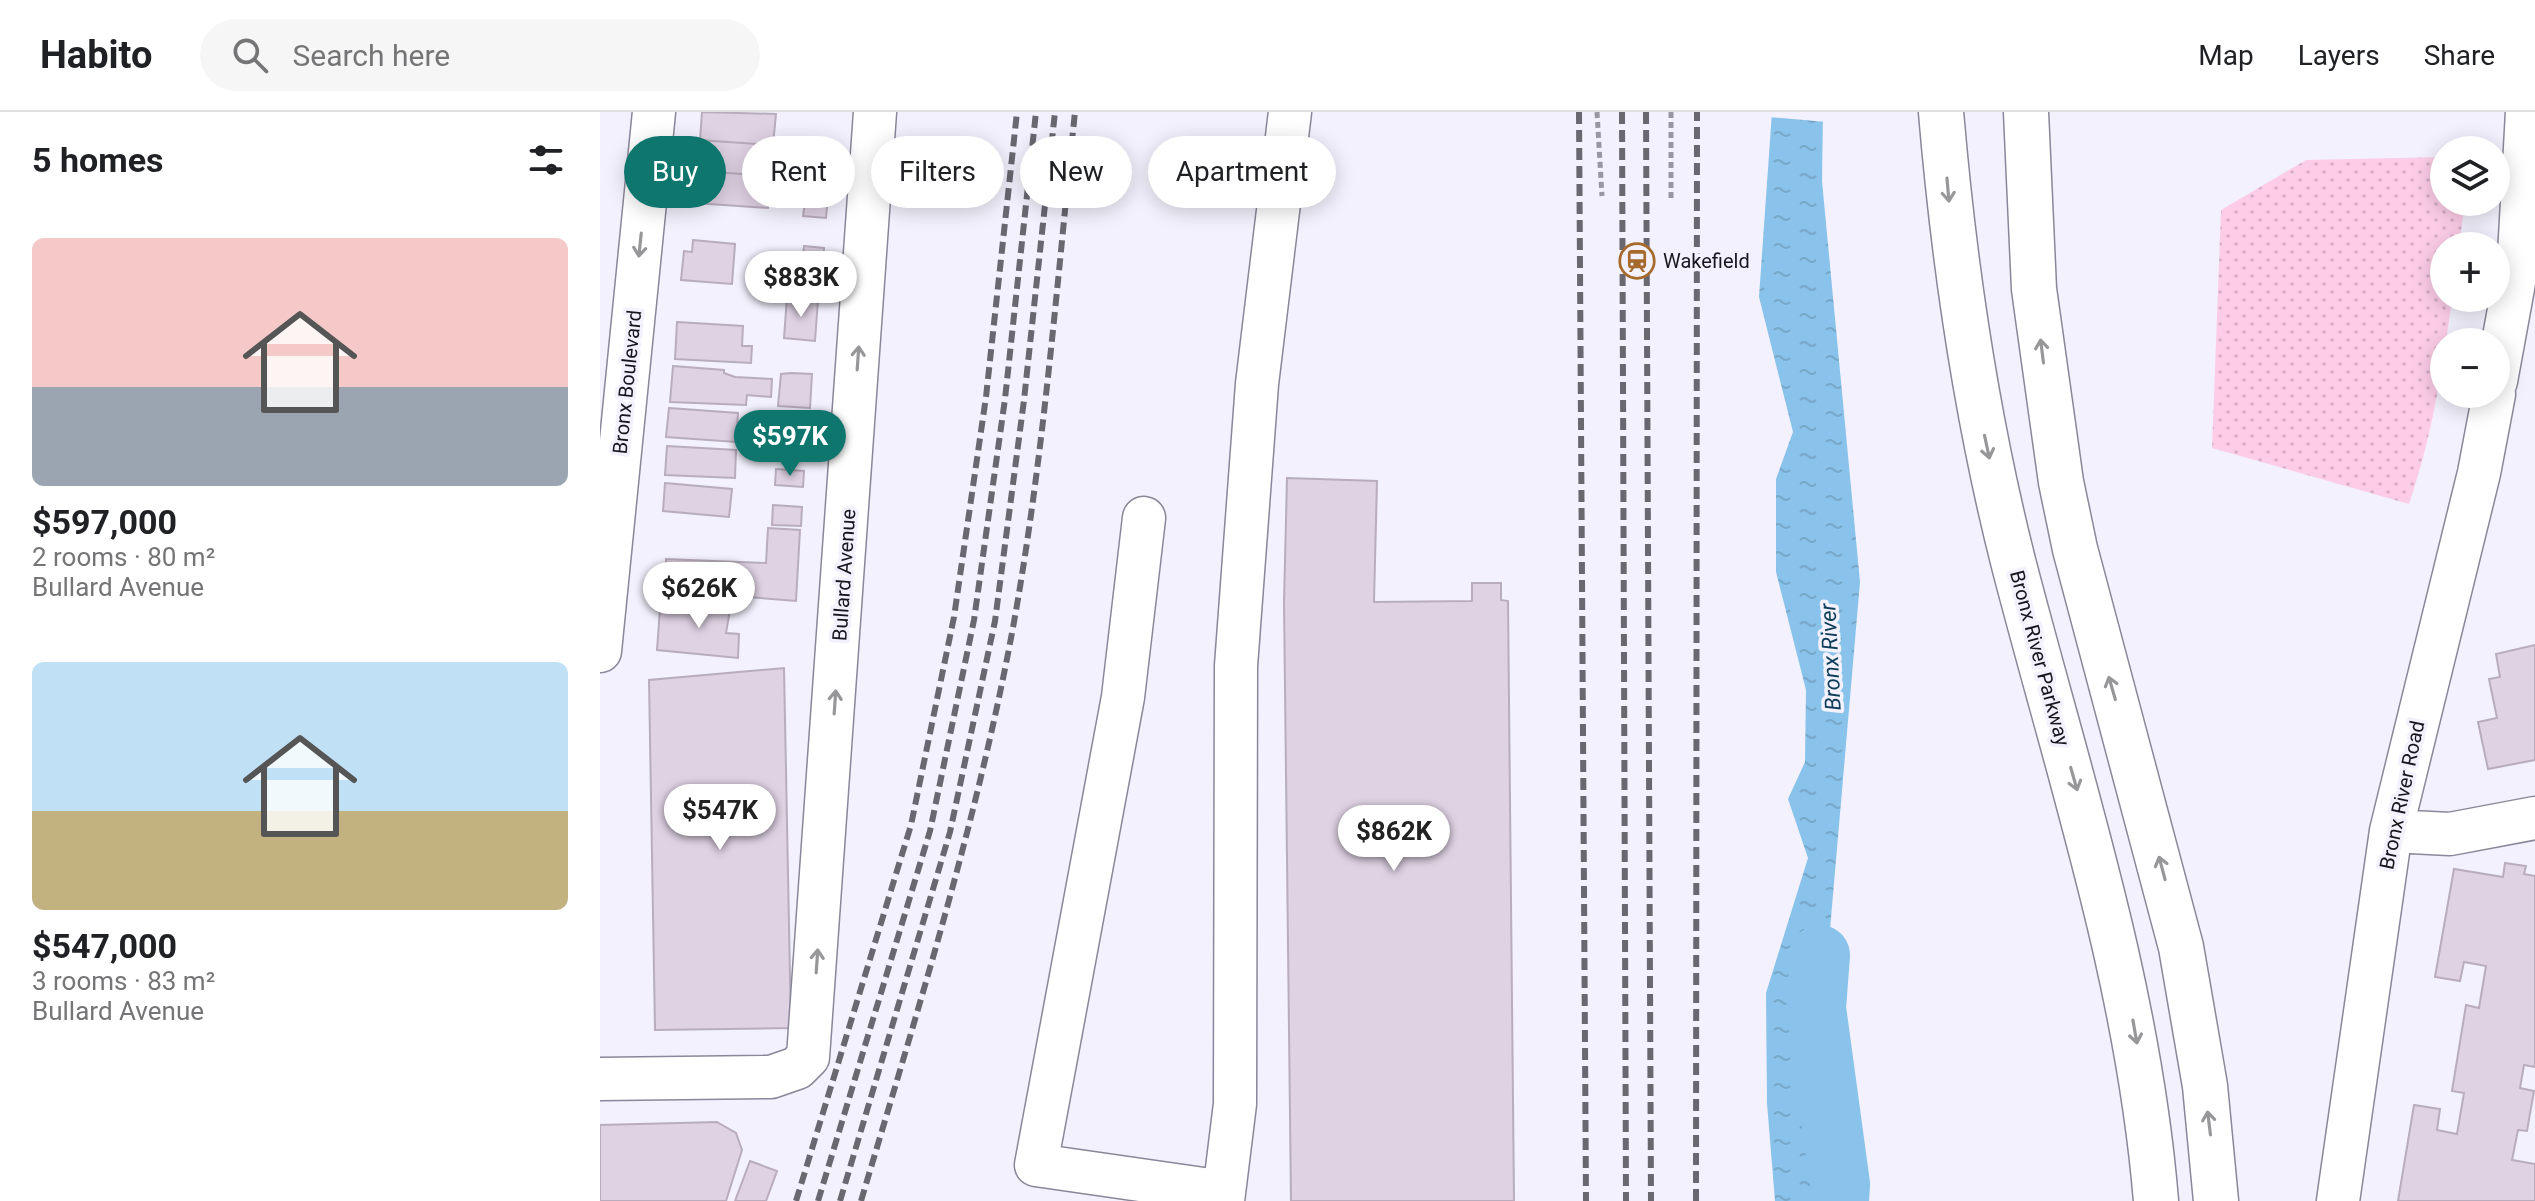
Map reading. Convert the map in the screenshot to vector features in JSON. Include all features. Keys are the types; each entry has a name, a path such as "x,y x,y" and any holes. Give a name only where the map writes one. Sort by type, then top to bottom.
{"highway":[{"name":"Bronx River Parkway","path":"1941,112 1965,327 1987,446 2014,565 2115,933 2137,1040 2156,1201"},
{"path":"2026,112 2034,289 2051,421 2075,549 2181,947 2205,1086 2216,1201"},
{"path":"2034,289 2054,112"}],"street":[{"name":"Bronx Boulevard","path":"600,651 654,112"},
{"name":"Bullard Avenue","path":"600,1079 771,1077 797,1068 808,1057 812,1039 875,112"},
{"path":"1144,518 1123,697 1036,1165 1224,1197 1235,1104 1236,666 1257,384 1290,112"},
{"path":"2506,328 2519,255 2527,112"},
{"name":"Bronx River Road","path":"2338,1201 2391,831 2479,473 2491,408"},
{"path":"2391,831 2450,834 2535,818"}],"path":[{"path":"1597,112 1602,196"},
{"path":"1671,112 1671,198"}],"shaded area":[{"path":"2430,157 2430,216 2463,216 2461,232 2430,232 2430,312 2450,312 2448,328 2430,328 2430,408 2434,408 2409,504 2212,448 2221,210 2306,160"}],"water":[{"path":"1772,112 1823,112 1822,181 1860,582 1819,1057 1840,1201 1775,1201 1767,1103 1766,993 1808,858 1788,799 1805,762 1806,690 1776,572 1776,479 1793,432 1759,297"}],"pier":[{"path":"1768,112 1827,112 1827,122 1768,117"}],"building":[{"path":"702,112 776,114 774,136 742,136 742,143 726,142 726,136 700,136"},
{"path":"726,142 742,143 742,174 726,173"},
{"path":"726,173 742,174 742,206 726,205"},
{"path":"804,208 827,208 826,218 803,216"},
{"path":"693,240 735,244 732,284 681,280 684,251 692,252"},
{"path":"804,246 824,248 823,266 802,264"},
{"path":"787,297 818,300 815,341 784,338"},
{"path":"677,322 743,326 742,346 752,346 751,363 675,359"},
{"path":"673,366 724,370 724,373 735,377 772,379 771,397 747,395 746,405 670,402"},
{"path":"781,374 812,374 810,408 778,406"},
{"path":"669,408 738,413 736,442 666,437"},
{"path":"775,415 807,417 805,451 773,449"},
{"path":"667,446 736,450 735,478 665,475"},
{"path":"776,469 804,471 803,487 775,485"},
{"path":"1287,478 1377,481 1374,602 1472,601 1472,583 1501,583 1501,600 1508,601 1514,1201 1291,1201 1284,602"},
{"path":"665,483 732,489 729,517 663,511"},
{"path":"773,505 802,507 801,526 772,525"},
{"path":"768,528 800,530 796,601 665,590 666,559 766,563"},
{"path":"702,596 732,598 726,633 739,634 738,658 657,650 660,609 701,612"},
{"path":"2535,645 2535,760 2488,769 2478,722 2497,718 2489,679 2500,677 2496,654"},
{"path":"784,668 791,1028 655,1030 649,680"},
{"path":"2505,863 2526,866 2524,874 2535,876 2535,1067 2524,1065 2520,1088 2534,1091 2527,1131 2518,1130 2512,1160 2535,1164 2535,1201 2398,1201 2414,1105 2440,1109 2437,1130 2457,1134 2464,1093 2452,1091 2466,1005 2479,1008 2486,966 2464,962 2460,981 2435,977 2454,869 2503,877"},
{"path":"717,1122 736,1133 742,1150 726,1201 600,1201 600,1125"},
{"path":"750,1161 777,1171 766,1201 735,1201"}],"waterway":[{"name":"Bronx River","path":"1820,955 1816,1008 1840,1184 1839,1201"}],"railway":[{"path":"796,1201 911,825 954,617 986,397 1017,112"},
{"path":"818,1201 930,831 974,620 1005,399 1036,112"},
{"path":"840,1201 950,832 995,621 1024,400 1055,112"},
{"path":"861,1201 965,841 1014,622 1042,432 1075,112"},
{"path":"1579,112 1586,1201"},
{"path":"1622,112 1626,1201"},
{"path":"1646,112 1651,1201"},
{"path":"1696,1201 1697,112"}],"place":[{"name":"Wakefield","path":"1637,261"}]}
